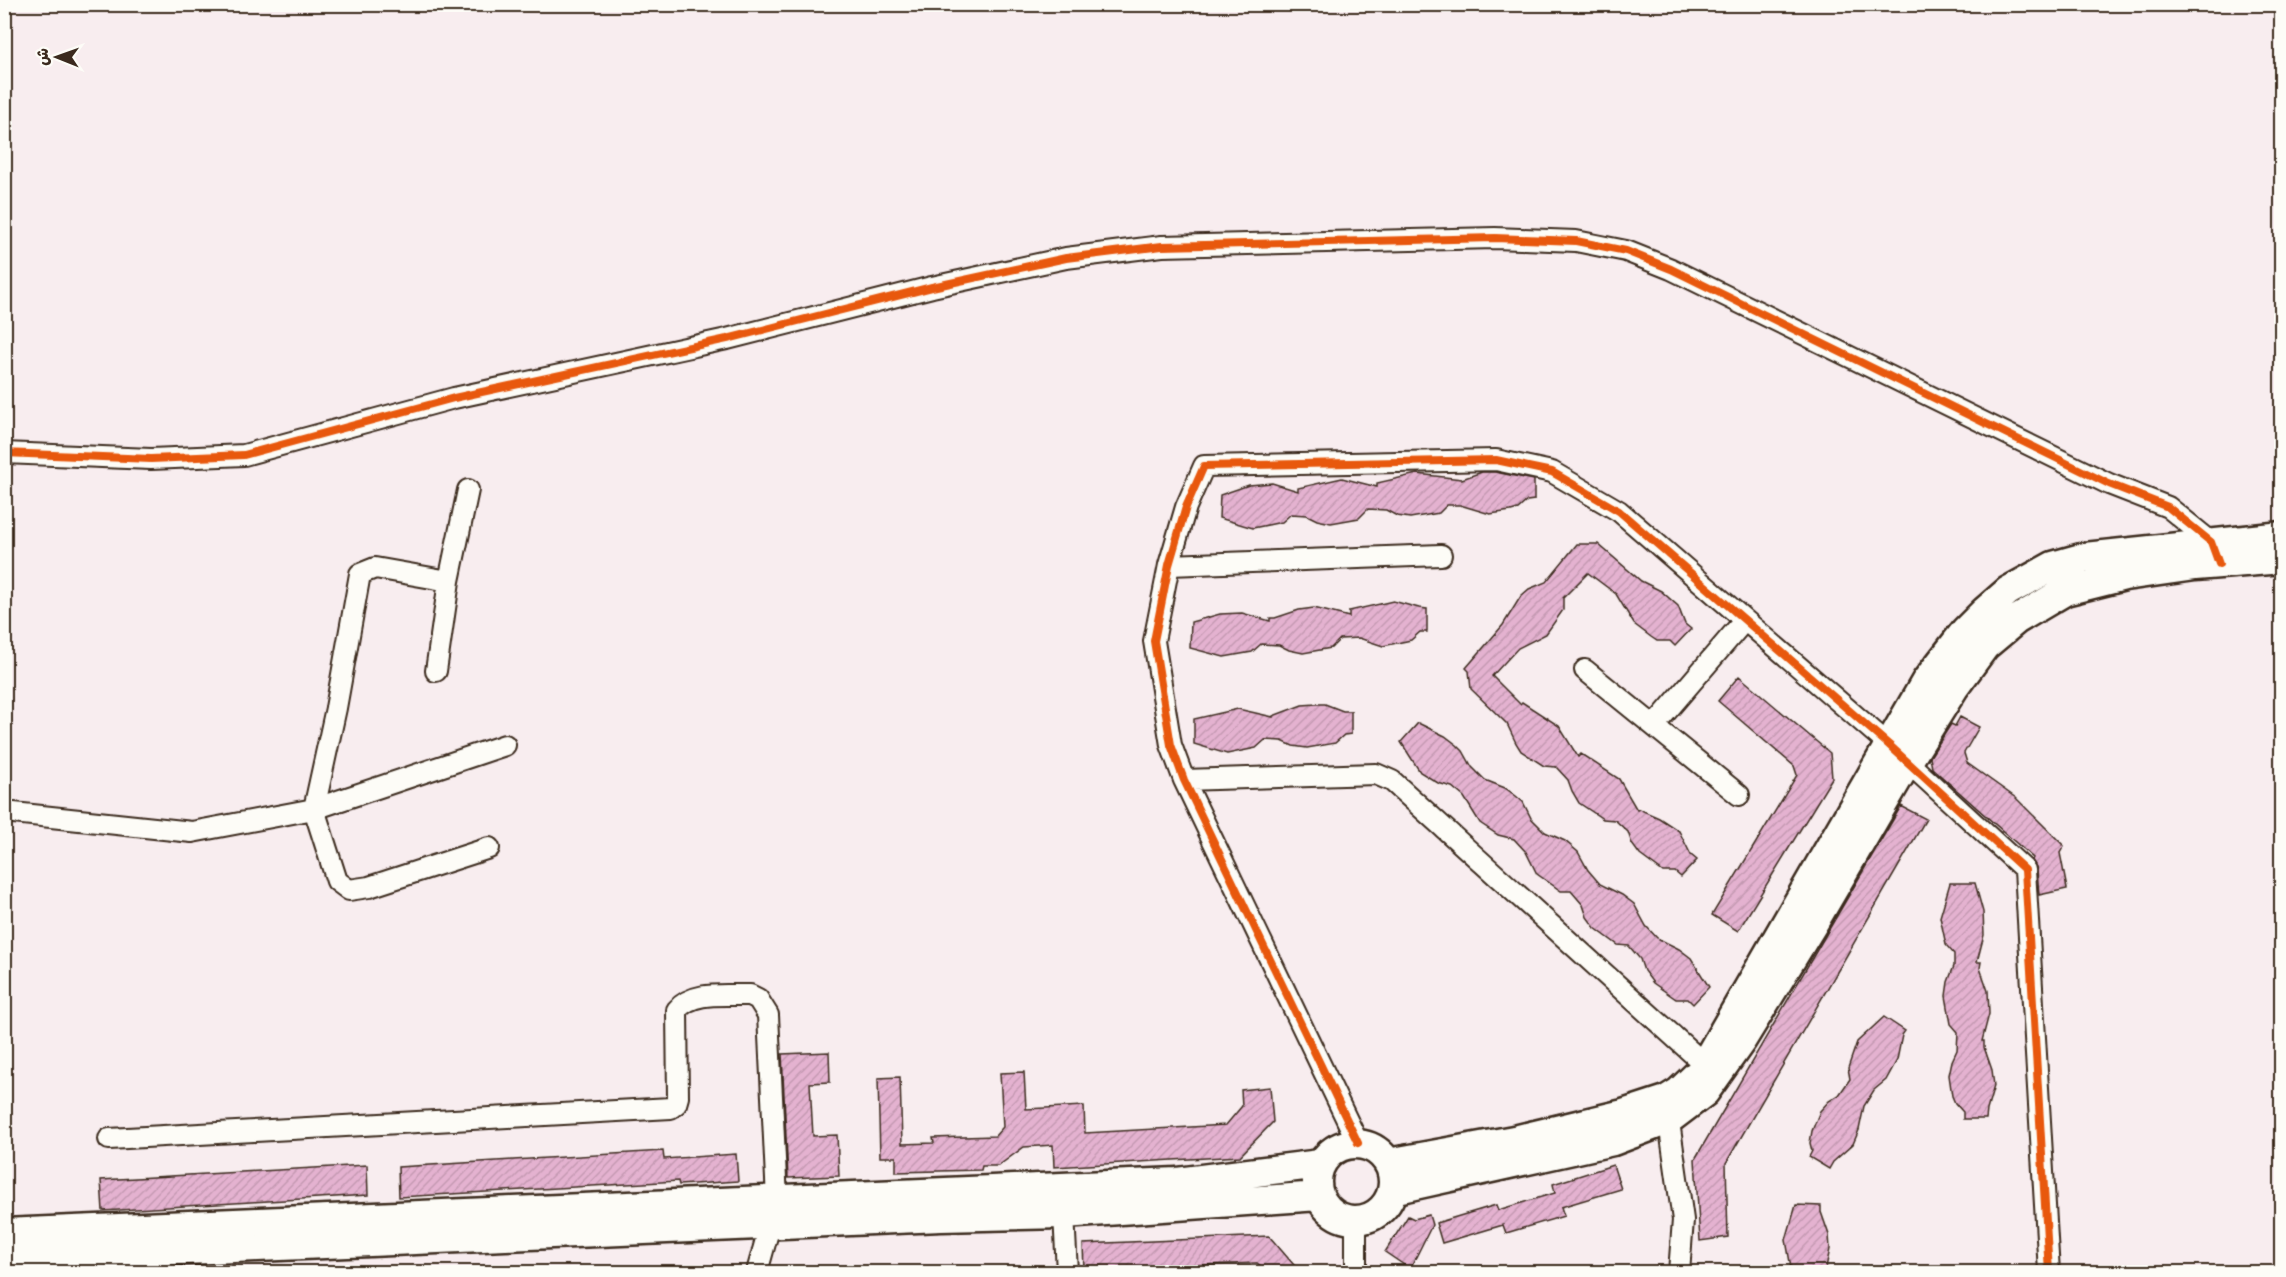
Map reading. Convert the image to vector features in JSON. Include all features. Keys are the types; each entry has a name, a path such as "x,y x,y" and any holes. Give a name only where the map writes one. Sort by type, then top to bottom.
{"main road":[{"path":"2215,553 2282,536"},
{"path":"1390,1177 1613,1141 1667,1110 1679,1092 1700,1072 1711,1070 1898,754 1926,681 1965,631 2008,591 2025,579 2053,566 2085,557 2215,553 2282,559"},
{"path":"1358,1143 1376,1149 1390,1177 1389,1200 1375,1215 1356,1221 1338,1216 1323,1204 1319,1196 1317,1174 1320,1164 1336,1148 1358,1143"},
{"path":"4,1258 774,1212 1177,1182 1320,1164"},
{"path":"4,1233 774,1212 1064,1214 1319,1196"}],"street":[{"path":"4,453 151,459 244,455 454,398 727,339 932,287 1066,258 1162,246 1471,238 1576,241 1626,251 1671,269 2109,484 2168,507 2215,553"},
{"path":"1358,1143 1184,780 1171,745 1154,641 1169,565 1186,507 1204,466 1496,460 1552,472 1619,511 1898,754 2025,870 2049,1272"},
{"path":"436,671 449,581 468,490"},
{"path":"1169,565 1441,555"},
{"path":"449,581 375,568 360,574 336,708 314,809 337,881 349,890 369,887 489,848"},
{"path":"1654,726 1744,621"},
{"path":"1585,670 1739,795"},
{"path":"4,812 192,832 314,809 505,745"},
{"path":"1184,780 1376,774 1392,781 1711,1070"},
{"path":"109,1139 671,1108 676,1104 678,1097 677,1010 684,1002 695,997 750,995 758,999 768,1015 774,1212 757,1272"},
{"path":"1667,1110 1683,1220 1679,1272"},
{"path":"1064,1214 1067,1272"},
{"path":"1356,1221 1356,1272"}],"building":[{"path":"1482,472 1495,472 1534,480 1534,500 1527,501 1518,509 1490,514 1460,505 1447,505 1439,513 1410,518 1397,516 1386,510 1368,509 1359,518 1331,523 1307,515 1291,514 1282,522 1253,528 1219,518 1220,495 1249,485 1272,483 1298,491 1298,488 1342,478 1377,487 1377,483 1417,474 1462,479"},
{"path":"1577,544 1598,544 1641,581 1661,591 1678,606 1685,624 1691,629 1675,646 1670,641 1657,641 1634,624 1616,594 1588,573 1563,598 1563,610 1546,634 1518,648 1492,676 1520,704 1522,702 1559,726 1578,757 1581,754 1619,779 1637,810 1659,818 1679,831 1691,855 1697,860 1681,877 1675,872 1663,872 1640,855 1632,844 1628,832 1615,820 1603,819 1579,803 1568,780 1556,767 1544,766 1521,751 1507,724 1471,689 1469,671 1466,668 1503,625 1521,596 1529,589 1546,582"},
{"path":"1393,601 1427,609 1427,632 1420,632 1411,640 1383,646 1359,638 1340,639 1331,648 1303,653 1279,645 1261,644 1252,652 1224,657 1190,648 1191,622 1220,614 1242,613 1270,621 1270,618 1314,608 1349,617 1349,611"},
{"path":"1739,676 1830,753 1832,778 1738,931 1712,915 1797,775 1794,766 1718,701"},
{"path":"1325,704 1343,711 1351,711 1351,734 1344,735 1335,743 1307,748 1293,746 1282,741 1265,740 1256,748 1227,754 1194,744 1194,719 1238,709 1273,717 1302,705"},
{"path":"1960,717 1979,727 1964,753 1967,763 2016,798 2064,846 2060,853 2067,889 2039,895 2037,869 2033,858 1932,768 1930,757 1951,724 1955,726"},
{"path":"1418,723 1445,736 1457,745 1472,767 1485,780 1505,788 1516,796 1523,802 1531,818 1545,832 1565,841 1578,852 1588,870 1600,884 1634,904 1646,926 1657,938 1691,958 1709,987 1693,1004 1688,999 1676,999 1653,983 1644,971 1640,959 1629,946 1618,945 1595,928 1587,917 1583,905 1571,891 1561,891 1537,874 1526,852 1514,839 1498,835 1480,823 1464,797 1452,787 1438,783 1420,772 1401,742"},
{"path":"1901,806 1926,819 1726,1163 1728,1237 1700,1241 1695,1159"},
{"path":"1950,883 1975,883 1983,912 1984,935 1977,962 1981,962 1980,968 1988,991 1989,1014 1982,1041 1984,1041 1992,1070 1994,1086 1986,1119 1963,1119 1963,1112 1952,1096 1949,1075 1957,1050 1958,1032 1951,1024 1946,996 1954,966 1954,954 1946,945 1940,917"},
{"path":"1884,1017 1905,1031 1902,1035 1897,1060 1886,1080 1874,1090 1864,1106 1859,1130 1853,1144 1833,1162 1829,1169 1809,1157 1812,1151 1810,1143 1812,1131 1820,1111 1829,1101 1839,1095 1850,1079 1848,1068 1857,1042"},
{"path":"829,1052 830,1082 810,1083 813,1136 837,1135 839,1176 788,1178 782,1054"},
{"path":"1024,1072 1026,1109 1084,1106 1085,1133 1226,1125 1242,1106 1241,1090 1270,1087 1273,1122 1240,1156 1054,1167 1053,1145 1024,1147 998,1166 982,1166 981,1170 896,1172 896,1157 880,1157 878,1078 900,1077 902,1144 934,1143 933,1138 995,1136 1003,1127 1000,1073"},
{"path":"663,1151 664,1159 736,1154 738,1181 679,1185 678,1181 399,1197 398,1167"},
{"path":"367,1165 368,1195 103,1211 101,1180"},
{"path":"1613,1165 1621,1189 1561,1207 1564,1216 1506,1233 1503,1225 1442,1243 1436,1223 1496,1205 1498,1210 1555,1193 1553,1184"},
{"path":"1796,1205 1821,1206 1829,1235 1830,1249 1825,1272 1795,1272 1791,1268 1786,1240"},
{"path":"1429,1215 1432,1225 1410,1269 1385,1252 1408,1216 1414,1219"},
{"path":"1269,1236 1300,1272 1268,1272 1257,1263 1084,1270 1083,1244"}],"cycle path":[{"path":"4,453 151,459 244,455 454,398 727,339 932,287 1066,258 1162,246 1495,238 1576,241 1626,251 1671,269 2109,484 2168,507 2211,542 2219,564"},
{"path":"1358,1143 1184,780 1171,745 1154,641 1169,565 1186,507 1204,466 1496,460 1552,472 1619,511 1889,745 2025,870 2049,1272"}]}
